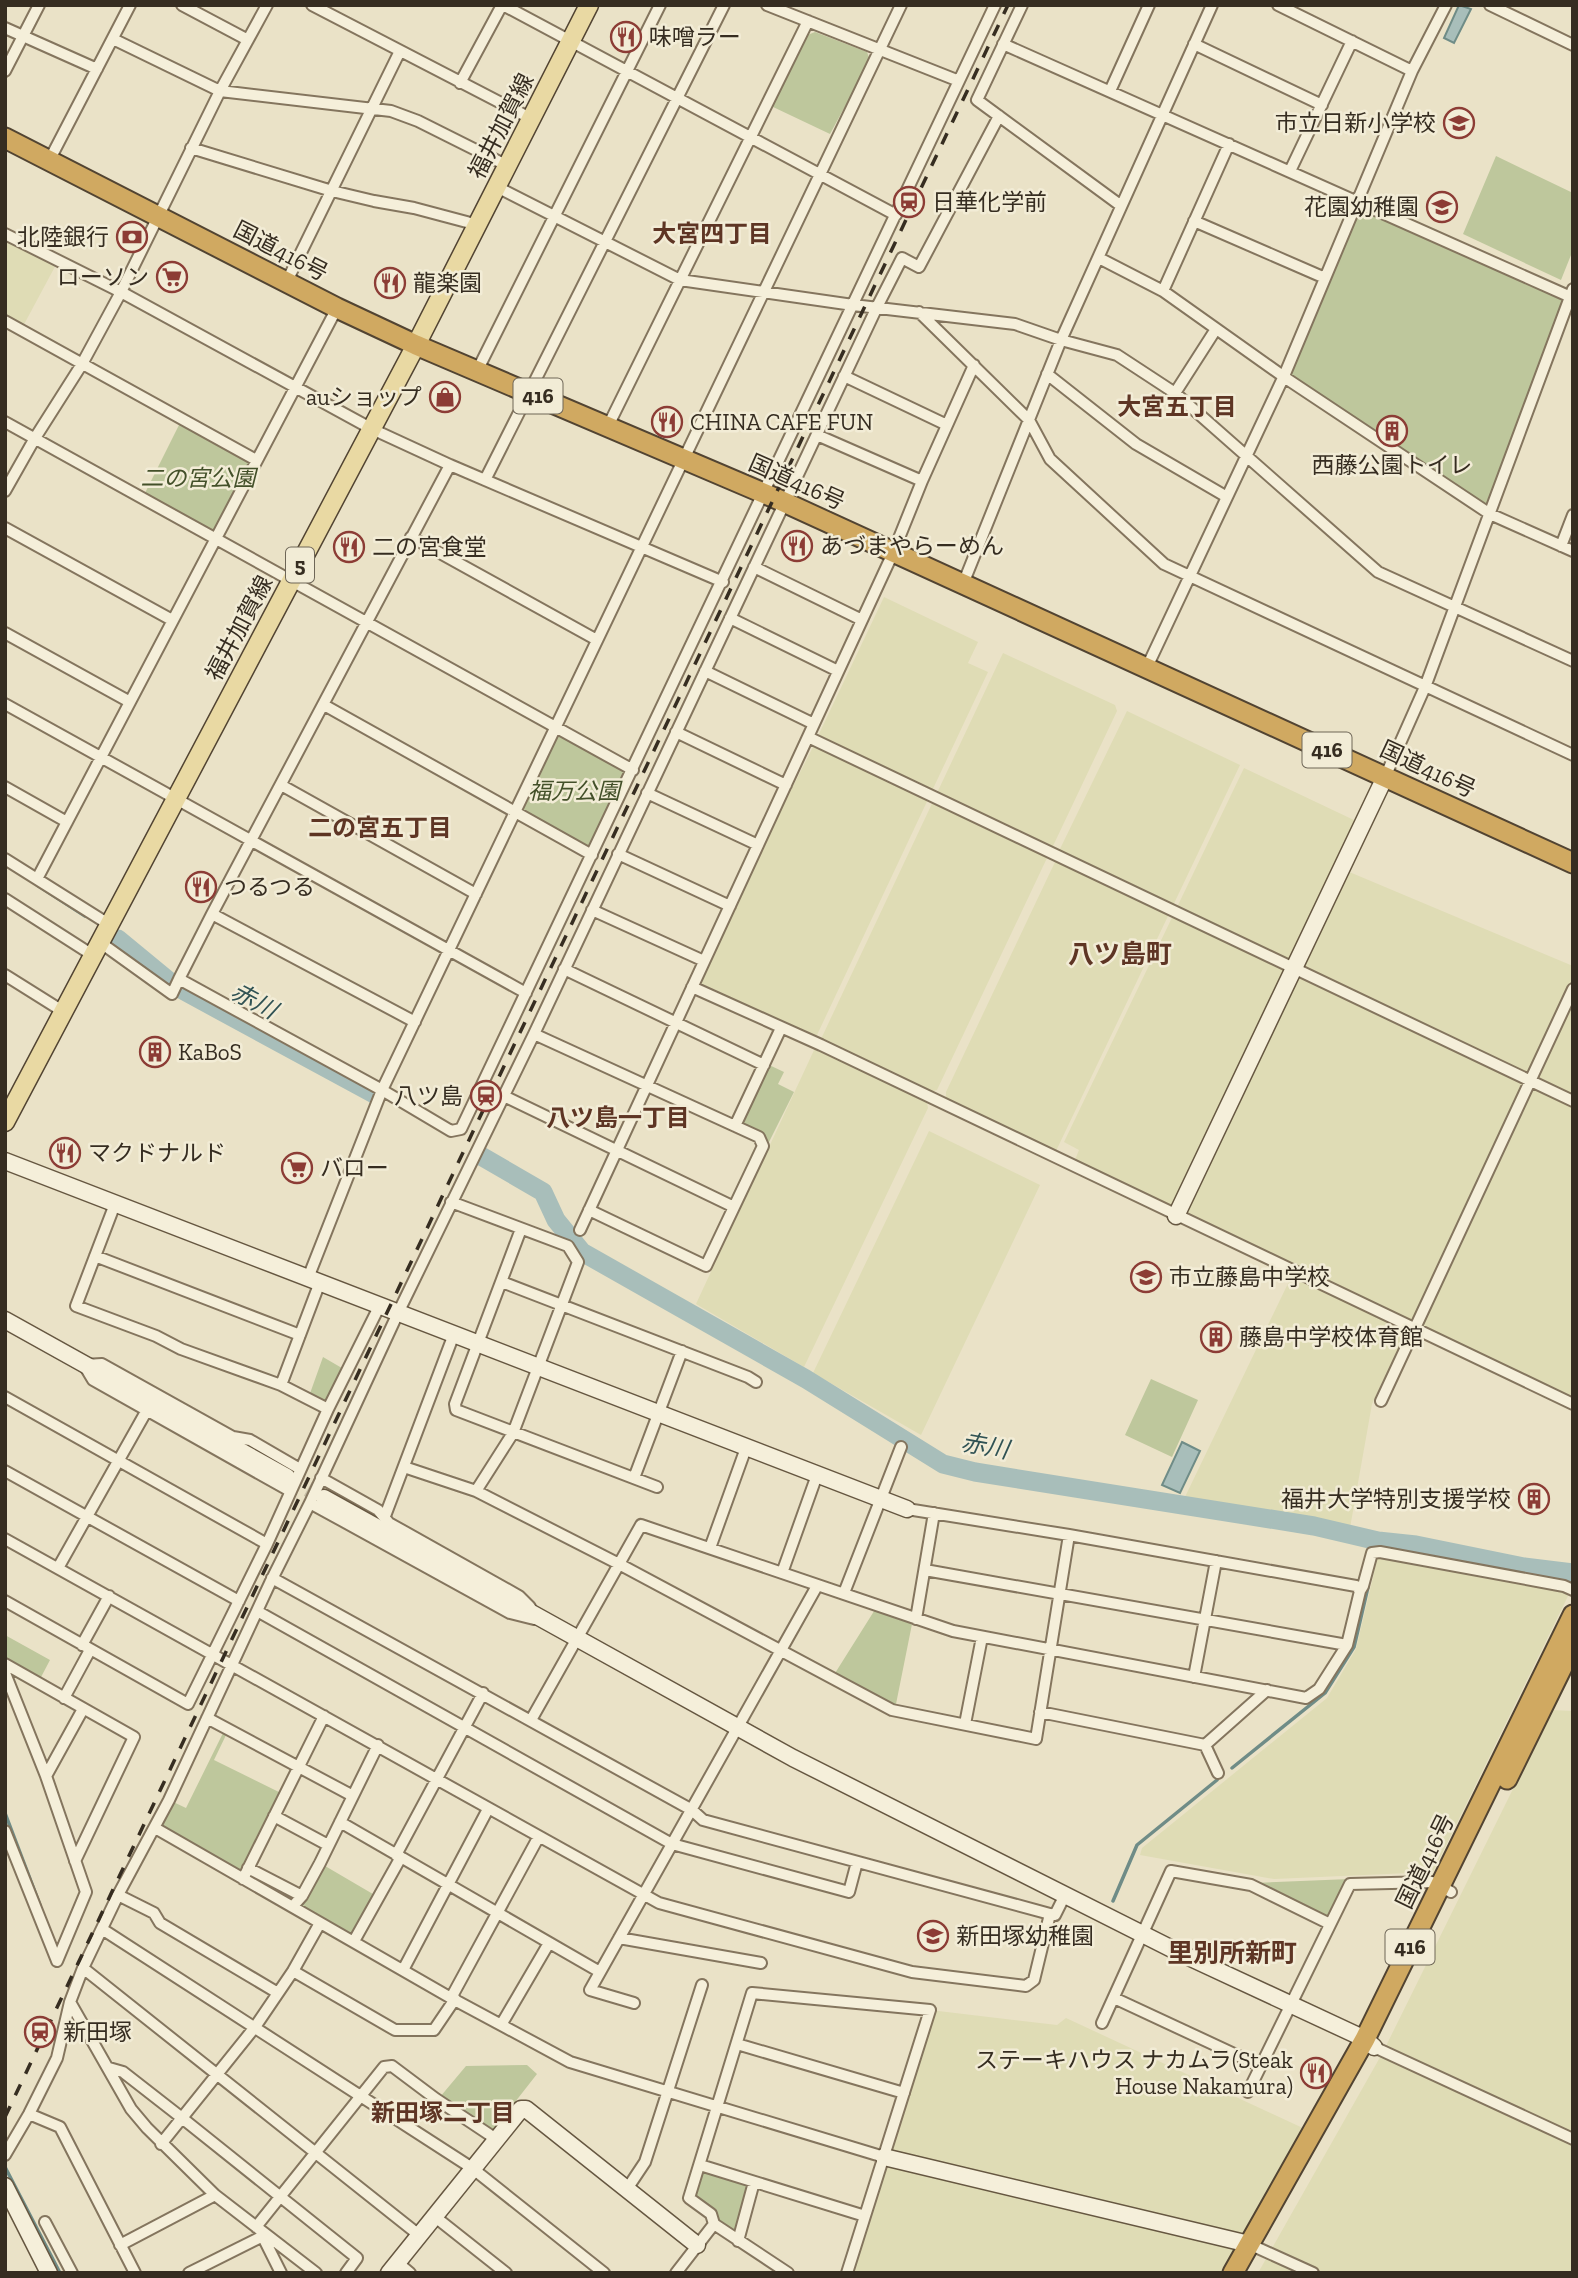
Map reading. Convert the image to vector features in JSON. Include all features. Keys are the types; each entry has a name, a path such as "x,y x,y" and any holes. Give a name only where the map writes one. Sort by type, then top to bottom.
{"highway":[{"name":"国道416号","path":"7,143 50,159 337,308 416,345 785,502 1573,863"},
{"name":"国道416号","path":"1233,2273 1255,2246 1369,2043 1501,1777 1573,1615"},
{"name":"国道416号","path":"1501,1777 1573,1645"},
{"name":"国道416号","path":"1248,2273 1255,2246"}],"main road":[{"name":"福井加賀線","path":"5,1122 416,345 589,5"}],"street":[{"path":"5,71 39,5"},
{"path":"50,159 130,5"},
{"path":"182,5 248,40"},
{"path":"5,491 82,364 121,292 160,217 191,148 267,5"},
{"path":"312,5 531,119"},
{"path":"460,83 503,5 897,215"},
{"path":"477,371 660,5"},
{"path":"485,480 724,5"},
{"path":"767,5 958,81"},
{"path":"281,1385 300,1335 314,1280 382,1090 901,5"},
{"path":"179,979 382,1090 451,1131 461,1129 995,5"},
{"path":"1022,5 977,100 1120,205"},
{"path":"1110,91 1149,5"},
{"path":"963,584 1120,205 1212,5"},
{"path":"1278,5 1412,71"},
{"path":"1147,667 1284,376 1412,71 1446,5"},
{"path":"1490,5 1573,45"},
{"path":"608,426 808,21"},
{"path":"5,28 97,69"},
{"path":"113,39 220,91 391,111 418,121 508,166"},
{"path":"1290,171 1352,41"},
{"path":"1003,44 1572,294 1425,687 1385,777 1176,1216"},
{"path":"1194,44 1322,105"},
{"path":"287,281 400,51"},
{"path":"5,2155 57,2058 70,2002 83,1968 118,1895 155,1828 272,1578 317,1500 321,1478 398,1313 534,1034 877,307 902,258 919,267 999,116"},
{"path":"1163,291 1229,144"},
{"path":"191,148 332,191 478,225"},
{"path":"497,187 680,280 853,305 1015,324 1117,355 1175,393 1378,572 1573,661"},
{"path":"1194,221 1325,278"},
{"path":"5,234 121,292 372,429 723,582"},
{"path":"1099,258 1163,291 1490,514 1573,551"},
{"path":"37,879 337,308"},
{"path":"919,312 1029,420 1050,459 1164,564 1573,755"},
{"path":"5,321 256,460"},
{"path":"1175,393 1216,329"},
{"path":"580,1230 893,553 974,365"},
{"path":"1048,374 1136,444 1227,497"},
{"path":"844,376 947,425"},
{"path":"5,422 633,770"},
{"path":"817,435 922,481"},
{"path":"5,899 98,949 172,994 450,465"},
{"path":"1561,546 1573,515"},
{"path":"5,528 172,620"},
{"path":"411,537 597,640"},
{"path":"754,567 862,620"},
{"path":"730,618 838,671"},
{"path":"5,633 130,702"},
{"path":"705,671 814,724"},
{"path":"5,704 526,993"},
{"path":"324,705 592,855"},
{"path":"676,732 786,785"},
{"path":"808,737 1573,1101"},
{"path":"281,785 476,894"},
{"path":"5,787 67,822"},
{"path":"647,793 758,845"},
{"path":"618,854 730,906"},
{"path":"5,859 110,925"},
{"path":"592,909 704,961"},
{"path":"212,914 415,1022"},
{"path":"564,969 764,1065"},
{"path":"5,975 64,1012"},
{"path":"692,987 845,1056 1573,1404"},
{"path":"1381,1401 1573,989"},
{"path":"734,1126 781,1028"},
{"path":"534,1034 759,1138 763,1146 706,1266 589,1210"},
{"path":"504,1097 734,1207"},
{"path":"5,1161 906,1509 1356,1586 1360,1591"},
{"path":"451,1202 568,1246 578,1262 513,1433 476,1491"},
{"path":"115,1204 76,1306 156,1336 181,1349 281,1385 328,1409"},
{"path":"521,1229 455,1404 456,1410 657,1487"},
{"path":"95,1256 300,1335"},
{"path":"502,1282 756,1382"},
{"path":"5,1601 188,1704 267,1544 292,1479 380,1306"},
{"path":"5,1320 292,1479"},
{"path":"384,1516 454,1334"},
{"path":"634,1478 682,1351"},
{"path":"84,1365 93,1380 147,1410 292,1479"},
{"path":"5,1397 267,1544"},
{"path":"58,1568 147,1410"},
{"path":"844,1593 901,1447"},
{"path":"710,1548 746,1448"},
{"path":"404,1467 476,1491 892,1710 1036,1739 1069,1535"},
{"path":"5,1471 239,1601"},
{"path":"782,1573 817,1475"},
{"path":"321,1478 378,1510 389,1523 519,1596 547,1623"},
{"path":"317,1500 793,1758 1143,1934 1573,2138"},
{"path":"916,1619 934,1513"},
{"path":"531,1720 640,1525 953,1632 1306,1698 1319,1689 1347,1645 1372,1553 1380,1552 1564,1586 1573,1590"},
{"path":"7,1543 58,1568 378,1745 538,1838 659,1903 912,1972 1026,1986 1034,1980 1049,1914"},
{"path":"1194,1677 1216,1561"},
{"path":"925,1570 1347,1645"},
{"path":"272,1578 692,1810 703,1820 1049,1914 1055,1914 1065,1895"},
{"path":"634,2003 590,1990 817,1586"},
{"path":"64,1698 109,1597"},
{"path":"257,1611 672,1844 849,1892 857,1861"},
{"path":"965,1724 982,1637"},
{"path":"5,1664 134,1737 75,1861"},
{"path":"5,1673 46,1776 86,1892 57,1961 5,1831"},
{"path":"1205,1745 1267,1690"},
{"path":"354,1941 483,1693"},
{"path":"46,1776 83,1709"},
{"path":"1040,1712 1205,1745"},
{"path":"246,1874 324,1716"},
{"path":"207,1718 353,1796"},
{"path":"293,1906 302,1896 378,1745"},
{"path":"1205,1745 1218,1773"},
{"path":"403,1970 488,1809"},
{"path":"274,1816 328,1845"},
{"path":"340,1822 600,1972"},
{"path":"155,1828 246,1874 302,1896"},
{"path":"293,1970 395,2030 434,2030 538,1838"},
{"path":"1102,2023 1171,1871 1251,1885 1330,1924"},
{"path":"246,1874 320,1923 570,2062 884,2157 1255,2246 1313,2273"},
{"path":"1248,2092 1350,1884 1432,1882 1446,1889"},
{"path":"118,1895 154,1913 160,1923 278,1993"},
{"path":"161,2144 255,2027 320,1923"},
{"path":"102,1929 472,2168 604,2273"},
{"path":"619,1938 761,1963"},
{"path":"501,2025 549,1943"},
{"path":"83,1968 419,2235"},
{"path":"627,2189 645,2162 702,1985"},
{"path":"788,2273 714,2224 711,2214 689,2198 752,1993 930,2010 848,2273"},
{"path":"1114,1998 1260,2066"},
{"path":"70,2002 131,2109 161,2144 215,2195 316,2273"},
{"path":"737,2044 904,2093"},
{"path":"189,2273 259,2231 280,2196 384,2067 392,2066 496,2139"},
{"path":"109,2068 122,2072 183,2118 357,2258 346,2273"},
{"path":"399,2269 419,2235 521,2109 526,2109 697,2245"},
{"path":"29,2114 60,2127 135,2273"},
{"path":"700,2165 866,2216"},
{"path":"738,2241 754,2182"},
{"path":"5,2186 49,2273"},
{"path":"120,2245 215,2195"},
{"path":"434,2216 506,2273"},
{"path":"45,2222 72,2273"},
{"path":"676,2273 714,2224"},
{"path":"259,2231 281,2273"}],"shaded area":[{"path":"5,234 58,261 21,330 5,321"},
{"path":"884,597 978,642 968,663 988,672 814,1037 695,983 813,747 821,740 819,734"},
{"path":"1003,653 1115,705 1117,711 1053,846 1048,848 1045,854 1047,858 937,1090 930,1092 821,1039"},
{"path":"1127,711 1240,765 1056,1151 946,1100 946,1092"},
{"path":"1244,768 1356,821 1291,959 1286,961 1283,968 1285,974 1175,1204 1170,1206 1075,1160 1079,1150 1064,1142"},
{"path":"1347,871 1573,966 1573,1405 1407,1329 1372,1404 1350,1528 1184,1499 1294,1271 1187,1213"},
{"path":"815,1048 927,1103 928,1108 804,1367 696,1304"},
{"path":"929,1131 1040,1185 921,1435 813,1373"},
{"path":"1378,1556 1565,1591 1568,1596 1433,1872 1274,1879 1140,1855 1142,1848 1327,1698 1356,1649"},
{"path":"1552,1710 1573,1711 1573,2273 1258,2273 1383,2052"},
{"path":"930,2010 1057,2025 1066,2018 1305,2129 1223,2273 847,2273"}],"green space":[{"path":"815,32 867,52 870,60 830,134 771,106 805,36"},
{"path":"1496,156 1573,193 1573,250 1561,280 1463,234"},
{"path":"1361,208 1564,299 1487,505 1287,379"},
{"name":"二の宮公園","path":"180,423 252,462 215,533 144,495"},
{"name":"福万公園","path":"556,727 633,770 592,855 515,812"},
{"path":"767,1064 784,1072 778,1084 794,1092 769,1142 735,1126"},
{"path":"323,1357 347,1371 328,1409 308,1399"},
{"path":"1151,1379 1198,1400 1172,1457 1125,1435"},
{"path":"876,1608 912,1624 895,1709 832,1678"},
{"path":"5,1635 50,1660 40,1679 5,1659"},
{"path":"224,1731 227,1733 214,1760 285,1795 243,1879 155,1828 169,1800 186,1808"},
{"path":"320,1863 378,1897 354,1941 293,1906"},
{"path":"1350,1879 1328,1923 1253,1883"},
{"path":"527,2065 537,2074 494,2129 490,2130 440,2097 466,2066"},
{"path":"700,2165 754,2182 738,2241 689,2198"}],"water":[{"path":"1459,5 1471,9 1454,43 1444,38"},
{"path":"1182,1442 1200,1451 1180,1493 1162,1485"}],"waterway":[{"path":"37,885 85,916"},
{"name":"赤川","path":"118,939 175,986 374,1094"},
{"name":"赤川","path":"481,1156 543,1192 556,1220 582,1252 806,1379 943,1464 975,1472 1314,1526 1378,1541 1416,1545 1524,1567 1573,1573"},
{"path":"1232,1768 1325,1693 1354,1647 1368,1587"},
{"path":"1113,1901 1137,1845 1217,1780"},
{"path":"5,1813 40,1905"},
{"path":"5,2167 60,2273"}],"tunnel":[{"path":"287,1477 324,1498"}],"railway":[{"path":"5,2117 1008,5"}],"place":[{"name":"味噌ラー","path":"626,37"},
{"name":"市立日新小学校","path":"1459,123"},
{"name":"日華化学前","path":"909,202"},
{"name":"花園幼稚園","path":"1442,207"},
{"name":"北陸銀行","path":"132,237"},
{"name":"ローソン","path":"172,277"},
{"name":"龍楽園","path":"390,283"},
{"name":"auショップ","path":"445,397"},
{"name":"CHINA CAFE FUN","path":"667,422"},
{"name":"西藤公園トイレ","path":"1392,431"},
{"name":"あづまやらーめん","path":"797,546"},
{"name":"二の宮食堂","path":"349,547"},
{"name":"つるつる","path":"201,887"},
{"name":"KaBoS","path":"155,1052"},
{"name":"八ツ島","path":"486,1096"},
{"name":"マクドナルド","path":"65,1153"},
{"name":"バロー","path":"297,1168"},
{"name":"市立藤島中学校","path":"1146,1277"},
{"name":"藤島中学校体育館","path":"1216,1337"},
{"name":"福井大学特別支援学校","path":"1534,1499"},
{"name":"新田塚幼稚園","path":"933,1936"},
{"name":"新田塚","path":"40,2032"},
{"name":"ステーキハウス ナカムラ(Steak House Nakamura)","path":"1316,2073"}],"district":[{"name":"大宮四丁目","path":"712,234"},
{"name":"大宮五丁目","path":"1177,407"},
{"name":"二の宮五丁目","path":"380,828"},
{"name":"八ツ島町","path":"1120,954"},
{"name":"八ツ島一丁目","path":"618,1118"},
{"name":"里別所新町","path":"1232,1953"},
{"name":"新田塚二丁目","path":"443,2113"}]}
